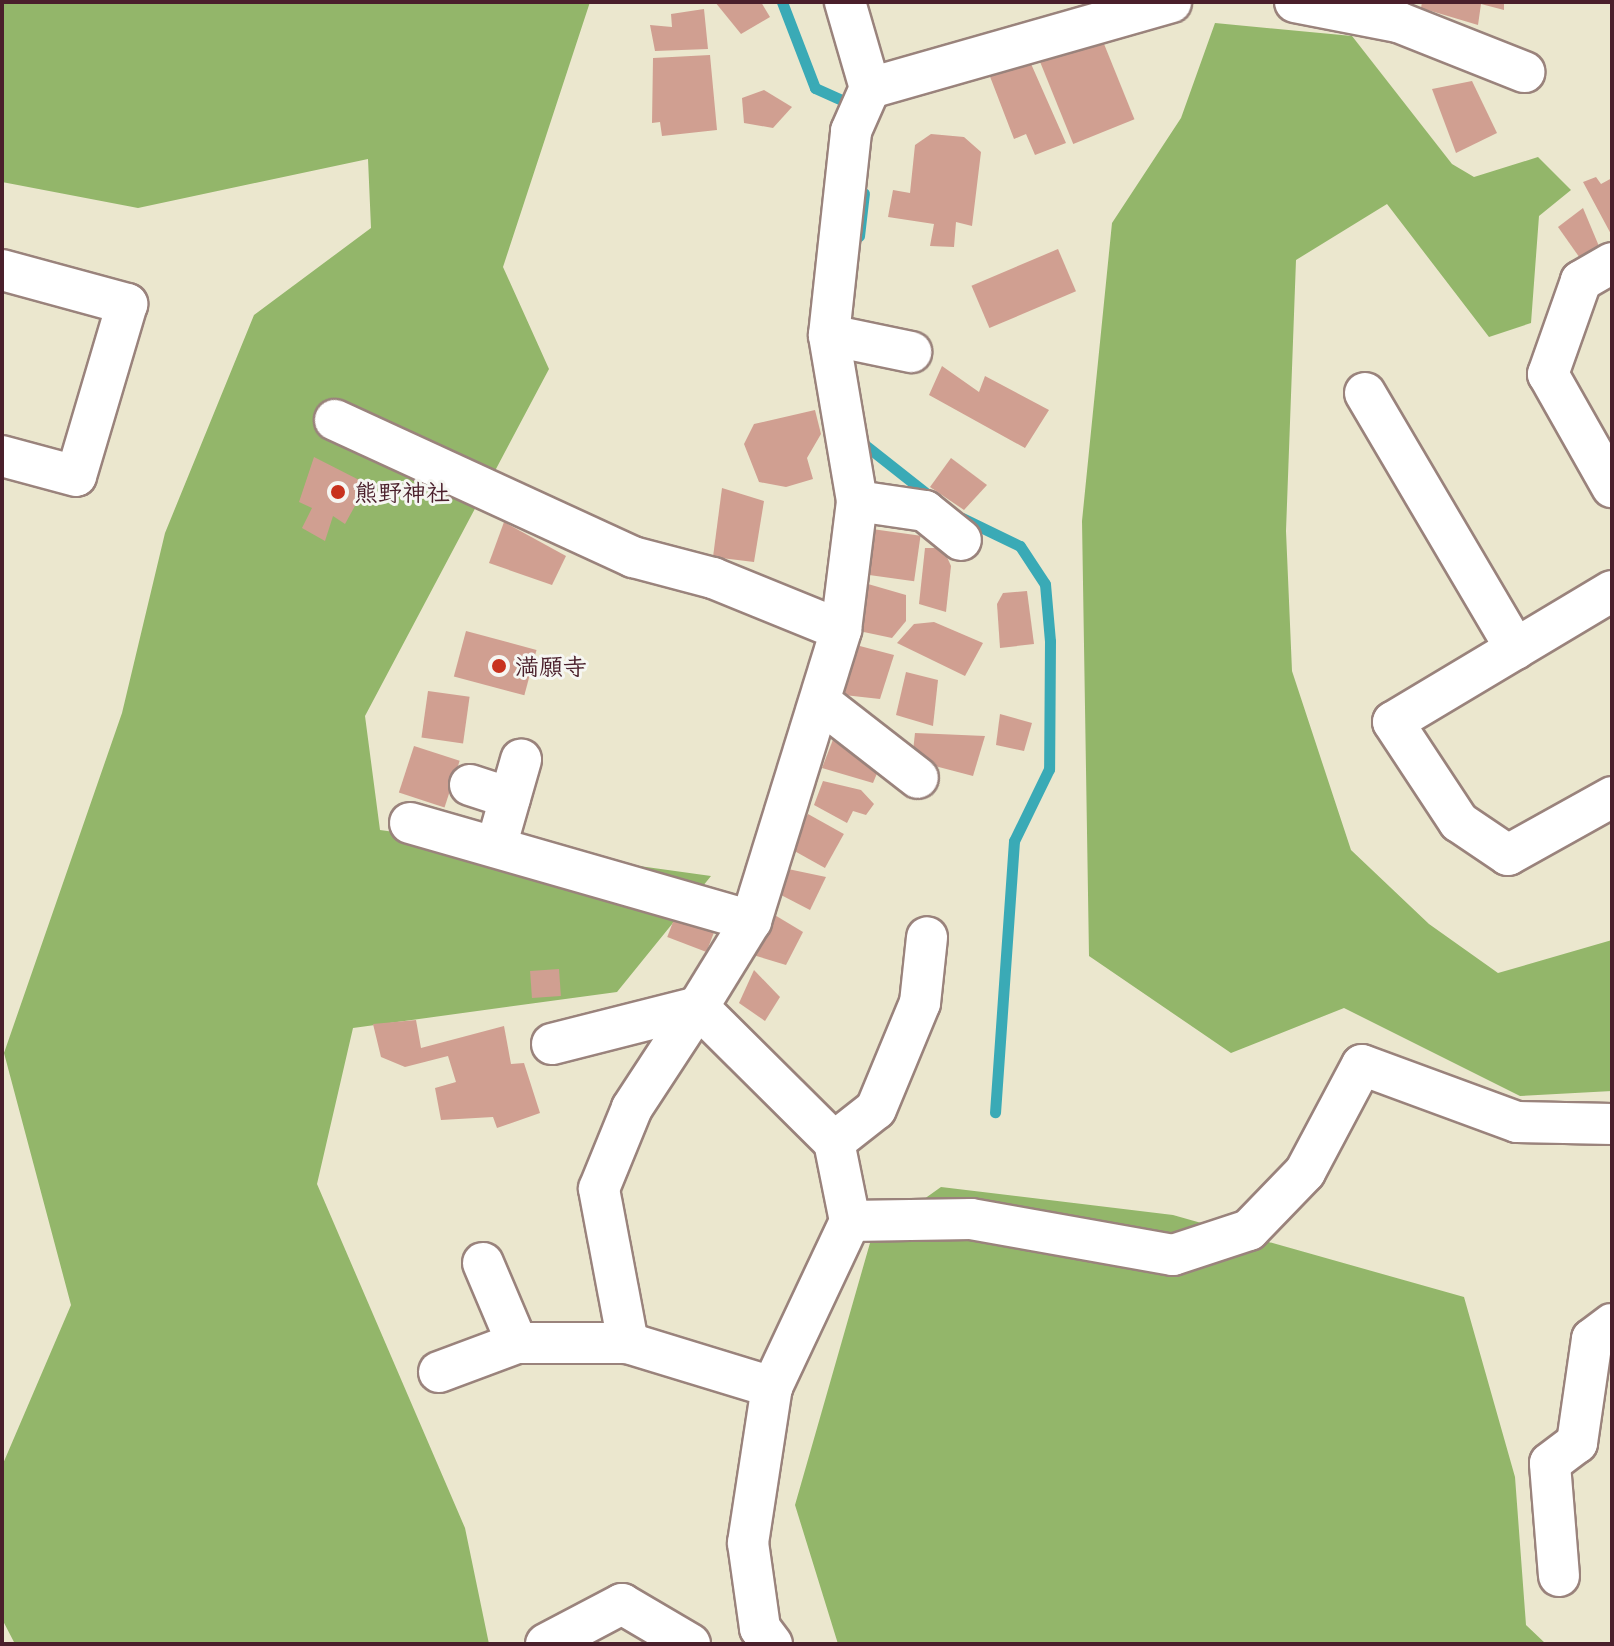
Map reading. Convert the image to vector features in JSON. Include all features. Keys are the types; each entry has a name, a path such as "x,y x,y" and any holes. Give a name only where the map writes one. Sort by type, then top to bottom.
{"street":[{"path":"628,1343 599,1189 632,1108 751,921 823,704 841,630 857,501 829,335 851,131 870,88 845,2"},
{"path":"870,88 1171,2"},
{"path":"1295,2 1402,12 1524,72"},
{"path":"1612,263 1581,281 1548,374 1612,487"},
{"path":"2,270 127,304 76,476 2,456"},
{"path":"829,335 911,352"},
{"path":"1365,393 1516,649"},
{"path":"335,420 633,557 713,578 841,630"},
{"path":"857,501 925,511 961,540"},
{"path":"1612,591 1393,722 1410,757 1459,822 1508,855 1612,797"},
{"path":"823,704 918,778"},
{"path":"496,847 521,760"},
{"path":"470,785 510,798"},
{"path":"410,823 751,921"},
{"path":"834,1142 876,1109 920,1003 927,937"},
{"path":"552,1044 698,1007"},
{"path":"698,1007 834,1142 850,1221 772,1387 748,1543 760,1628 772,1644"},
{"path":"850,1221 971,1219 1173,1255 1249,1230 1305,1172 1362,1065 1517,1122 1609,1132"},
{"path":"483,1263 517,1343"},
{"path":"1559,1576 1550,1463 1577,1443 1592,1339 1612,1324"},
{"path":"439,1372 517,1343 628,1343 772,1387"},
{"path":"546,1644 622,1604 690,1644"}],"green space":[{"path":"2,2 590,2 503,267 549,369 365,716 380,830 711,876 617,992 353,1028 317,1184 465,1528 489,1644 15,1644 2,1619 2,1466 71,1305 4,1053 122,713 165,533 254,315 371,228 368,159 138,208 2,182"},
{"path":"1215,23 1352,36 1452,164 1474,177 1538,157 1571,190 1539,216 1531,323 1489,337 1387,204 1296,260 1286,531 1292,671 1351,850 1429,924 1498,973 1612,940 1612,1091 1520,1096 1344,1008 1231,1053 1089,956 1082,521 1112,223 1181,118"},
{"path":"941,1187 1173,1215 1464,1297 1515,1477 1526,1625 1546,1644 838,1644 795,1505 872,1236"}],"building":[{"path":"715,2 761,2 770,17 741,34"},
{"path":"1422,2 1504,2 1504,10 1481,4 1478,25 1421,8"},
{"path":"704,9 708,49 655,51 650,25 672,27 671,14"},
{"path":"1100,34 1134,119 1073,144 1039,59"},
{"path":"710,55 717,130 662,136 660,122 652,123 653,58"},
{"path":"1028,57 1066,143 1035,155 1026,134 1014,139 989,74"},
{"path":"1472,81 1497,133 1456,153 1432,89"},
{"path":"764,90 792,107 773,128 744,123 742,98"},
{"path":"931,134 964,137 981,152 972,226 956,222 954,247 930,246 934,224 888,217 893,190 910,193 915,145"},
{"path":"1596,177 1601,184 1612,178 1612,236 1583,182"},
{"path":"1583,208 1601,251 1582,261 1558,227"},
{"path":"1058,249 1076,291 989,328 971,286"},
{"path":"942,366 979,392 985,376 1049,410 1025,448 929,395"},
{"path":"815,410 821,434 807,458 813,479 786,487 759,482 744,444 754,424"},
{"path":"314,457 367,484 345,524 333,516 325,541 302,528 312,508 299,502"},
{"path":"951,458 987,485 964,510 930,487"},
{"path":"722,488 764,501 754,562 713,557"},
{"path":"504,522 566,556 552,585 489,563"},
{"path":"872,529 921,536 914,581 866,575"},
{"path":"925,548 943,548 951,566 946,612 919,604"},
{"path":"868,584 906,595 906,621 892,638 859,631"},
{"path":"1027,591 1034,644 1000,648 997,604 1003,593"},
{"path":"934,622 983,643 965,676 897,643 914,624"},
{"path":"466,631 537,650 524,695 454,676"},
{"path":"856,645 894,655 880,699 844,695"},
{"path":"906,672 938,680 933,726 896,715"},
{"path":"428,691 470,697 463,743 421,738"},
{"path":"1000,714 1032,723 1024,751 996,745"},
{"path":"915,733 985,736 973,776 912,760"},
{"path":"834,737 883,759 873,783 822,768"},
{"path":"414,746 460,761 445,807 399,793"},
{"path":"823,781 861,790 874,804 866,815 853,811 847,823 814,805"},
{"path":"808,814 844,834 825,868 789,848"},
{"path":"788,869 826,877 810,910 781,895"},
{"path":"678,909 717,924 706,952 667,937"},
{"path":"773,914 803,932 786,965 750,954"},
{"path":"559,969 561,996 532,998 530,971"},
{"path":"754,970 780,997 765,1021 739,1003"},
{"path":"416,1020 421,1048 504,1026 511,1064 524,1063 540,1113 497,1128 493,1117 441,1120 435,1088 456,1082 448,1056 405,1067 381,1057 373,1024"}],"waterway":[{"path":"782,2 815,88 855,106"},
{"path":"859,236 864,193"},
{"path":"860,441 931,497"},
{"path":"962,518 1020,546 1045,584 1050,641 1049,769 1014,841 995,1112"}],"place":[{"name":"熊野神社","path":"338,492"},
{"name":"満願寺","path":"499,666"}]}
